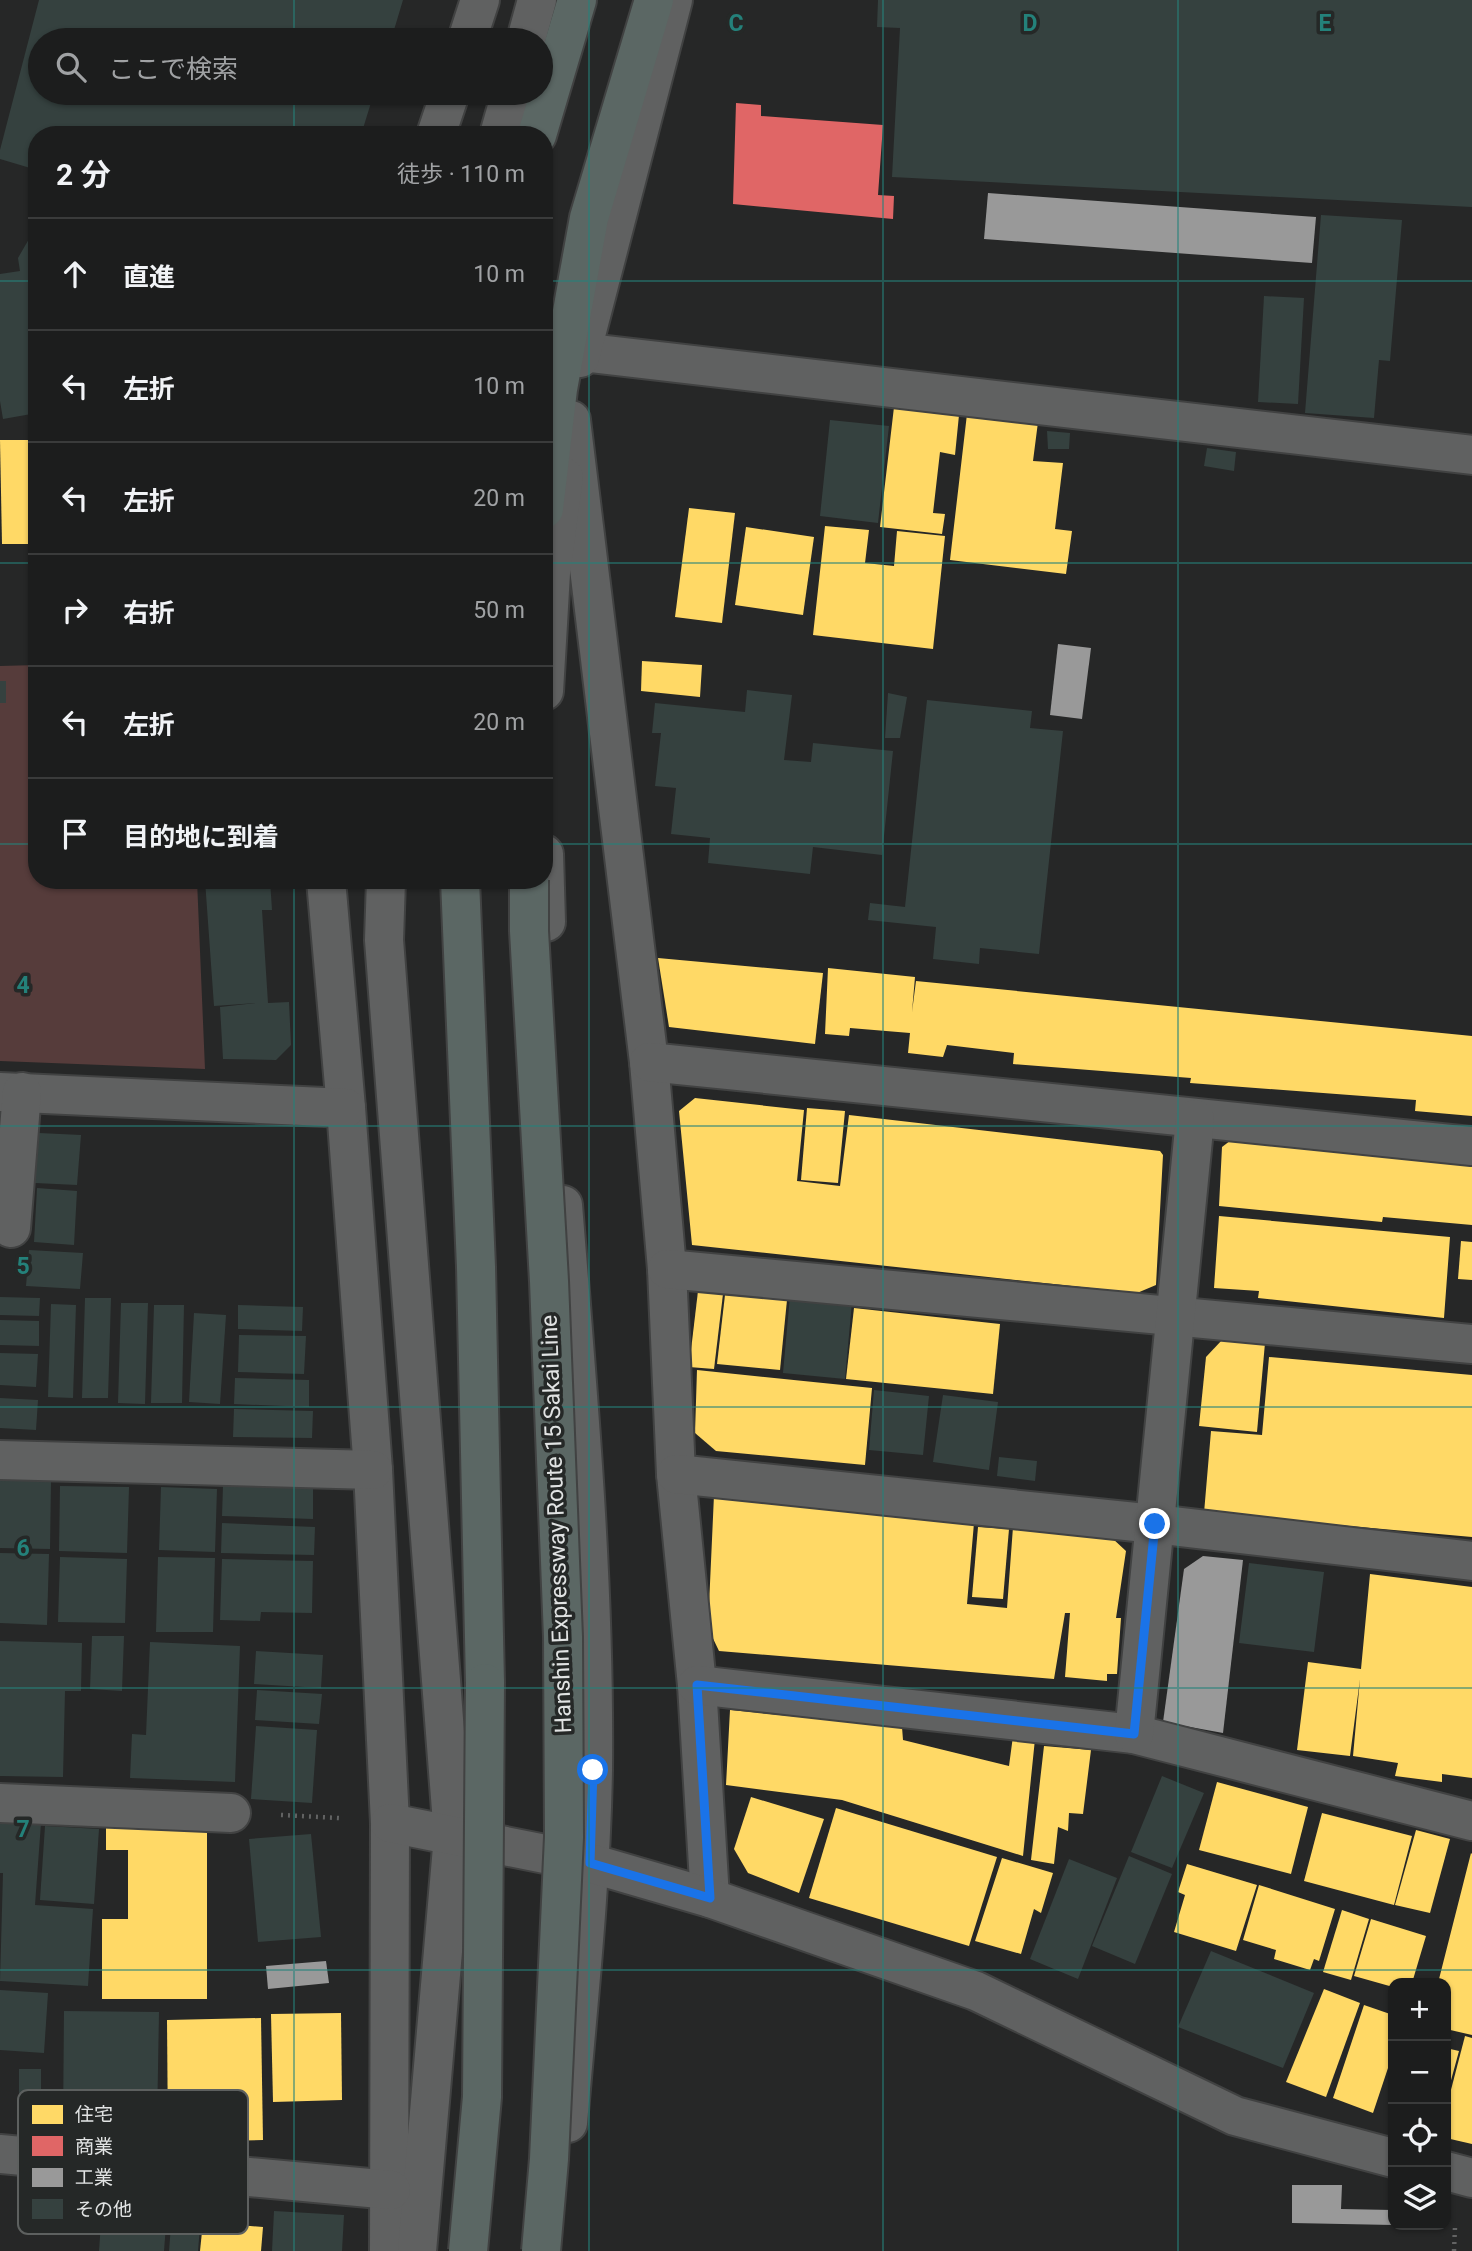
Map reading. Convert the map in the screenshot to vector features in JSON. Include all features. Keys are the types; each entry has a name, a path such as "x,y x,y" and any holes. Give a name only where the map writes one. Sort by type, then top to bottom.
{"highway":[{"path":"553,81 577,0"},
{"path":"553,432 558,389 589,218 654,0"},
{"path":"540,126 546,105"},
{"path":"460,889 476,1266 485,1683 481,2096 468,2251"},
{"name":"Hanshin Expressway Route 15 Sakai Line","path":"529,889 529,931 549,1281 563,1637 564,1837 549,2159 541,2251"}],"street":[{"path":"471,28 480,0"},
{"path":"529,28 537,0"},
{"path":"553,558 580,352 673,0"},
{"path":"439,126 446,105"},
{"path":"502,126 508,105"},
{"path":"580,352 1472,455"},
{"path":"571,420 649,1062 667,1269 676,1474 697,1685 710,1898"},
{"path":"327,889 373,1470 390,1823 389,2251"},
{"path":"386,889 384,940 453,1836 417,2251"},
{"path":"545,889 550,1056 583,1464 593,1668 590,1863 557,2251"},
{"path":"649,1062 1472,1146"},
{"path":"11,1228 11,1092 346,1108"},
{"path":"1134,1734 1195,1119"},
{"path":"667,1269 1472,1345"},
{"path":"0,1460 373,1470"},
{"path":"676,1474 1155,1524 1472,1561"},
{"path":"697,1685 1134,1734 1472,1821"},
{"path":"0,1803 231,1813"},
{"path":"390,1823 590,1863 710,1898 976,1991 1235,2116 1388,2157"},
{"path":"0,2154 18,2156"},
{"path":"1451,2172 1472,2178"},
{"path":"248,2177 390,2190"}],"path":[{"path":"231,1813 390,1823"}],"shaded area":[{"path":"28,665 28,889 197,889 205,1069 0,1061 0,666"}],"building: 住宅":[{"path":"894,407 959,415 955,455 940,452 933,513 945,514 942,534 880,527"},
{"path":"967,414 1038,422 1033,461 1063,463 1055,529 1072,531 1066,574 950,560"},
{"path":"0,440 28,440 28,544 2,544"},
{"path":"689,508 735,513 722,623 675,617"},
{"path":"825,526 869,530 865,563 894,566 897,531 945,536 933,649 813,635"},
{"path":"746,527 814,537 803,615 735,605"},
{"path":"642,661 702,665 700,697 641,691"},
{"path":"658,958 823,973 815,1044 669,1027"},
{"path":"828,968 915,977 912,1012 916,981 1472,1036 1472,1116 1415,1111 1416,1100 1190,1083 1191,1078 1013,1064 1014,1053 947,1045 943,1057 908,1053 910,1033 850,1028 849,1036 825,1034"},
{"path":"695,1098 804,1110 797,1181 840,1186 849,1115 1160,1151 1163,1155 1156,1285 1137,1293 692,1245 679,1111"},
{"path":"807,1108 845,1111 838,1183 801,1180"},
{"path":"1243,1131 1472,1160 1472,1225 1383,1217 1382,1222 1219,1206 1222,1147"},
{"path":"1219,1216 1450,1237 1444,1318 1258,1298 1259,1291 1214,1288"},
{"path":"1461,1241 1472,1242 1472,1280 1458,1279"},
{"path":"698,1291 723,1294 714,1369 689,1367"},
{"path":"725,1295 787,1300 780,1370 717,1364"},
{"path":"854,1308 1000,1324 993,1394 846,1379"},
{"path":"1222,1340 1265,1343 1257,1432 1199,1426 1206,1357"},
{"path":"1269,1357 1472,1375 1472,1537 1204,1513 1211,1431 1262,1435"},
{"path":"697,1370 872,1388 865,1465 716,1451 695,1433"},
{"path":"714,1495 974,1523 967,1604 1007,1608 1013,1527 1112,1538 1126,1551 1116,1618 1121,1618 1117,1674 1107,1674 1107,1681 1065,1677 1070,1613 1065,1613 1054,1679 719,1651 708,1628"},
{"path":"978,1527 1009,1529 1003,1599 972,1597"},
{"path":"1370,1574 1472,1587 1472,1778 1442,1774 1442,1782 1395,1776 1398,1763 1353,1756 1360,1679 1350,1756 1297,1750 1308,1662 1361,1669"},
{"path":"730,1710 902,1727 903,1740 1009,1766 1013,1736 1035,1739 1023,1856 842,1800 726,1785"},
{"path":"1044,1746 1091,1750 1083,1814 1069,1813 1068,1831 1058,1827 1054,1864 1031,1860"},
{"path":"1217,1782 1308,1807 1291,1874 1199,1850"},
{"path":"751,1797 824,1819 799,1893 748,1873 734,1849"},
{"path":"836,1808 997,1857 969,1946 809,1898"},
{"path":"1322,1813 1412,1836 1394,1905 1304,1881"},
{"path":"106,1822 207,1823 207,1999 102,1999 102,1919 128,1919 128,1850 106,1850"},
{"path":"1416,1830 1450,1839 1430,1913 1395,1905"},
{"path":"1471,1853 1472,2035 1451,2030 1451,1978 1439,1978"},
{"path":"1002,1858 1053,1873 1041,1913 1034,1909 1021,1954 975,1941"},
{"path":"1187,1864 1257,1885 1236,1951 1174,1932 1185,1895 1178,1892"},
{"path":"1259,1885 1335,1909 1319,1961 1314,1959 1310,1970 1274,1959 1276,1950 1243,1940"},
{"path":"1342,1910 1369,1919 1351,1980 1323,1972"},
{"path":"1371,1919 1426,1936 1413,1978 1388,1978 1388,1986 1354,1976"},
{"path":"1324,1989 1360,2003 1326,2097 1286,2082"},
{"path":"1364,2005 1388,2013 1388,2068 1373,2113 1333,2098"},
{"path":"341,2013 342,2100 273,2102 271,2014"},
{"path":"261,2018 263,2140 248,2140 248,2090 168,2090 167,2020"},
{"path":"1465,2036 1472,2038 1472,2144 1451,2139 1451,2090"},
{"path":"1451,2049 1459,2051 1451,2080"},
{"path":"248,2226 263,2227 261,2251 200,2251 202,2234 248,2234"}],"building: 商業":[{"path":"736,103 761,105 761,116 883,125 878,195 894,196 893,219 733,204"}],"building: 工業":[{"path":"988,193 1316,217 1312,263 984,239"},
{"path":"1058,644 1091,648 1082,719 1050,715"},
{"path":"1203,1556 1243,1560 1223,1733 1163,1722 1184,1569"},
{"path":"326,1961 329,1983 268,1989 266,1966"},
{"path":"1292,2185 1342,2185 1341,2209 1388,2210 1388,2225 1292,2223"}],"building: その他":[{"path":"39,0 403,0 395,28 32,28"},
{"path":"878,0 1472,0 1472,207 892,177 900,28 877,27"},
{"path":"28,42 28,105 370,105 364,126 28,126 28,167 0,159"},
{"path":"1321,215 1402,220 1390,361 1379,360 1374,418 1305,413"},
{"path":"28,241 28,415 3,419 0,401 0,274 20,271 18,258"},
{"path":"1264,296 1304,298 1298,404 1258,402"},
{"path":"830,420 889,426 878,523 820,516"},
{"path":"1047,431 1070,433 1069,449 1048,449"},
{"path":"1207,448 1236,452 1234,471 1204,466"},
{"path":"0,681 6,681 6,703 0,703"},
{"path":"747,690 792,695 784,760 811,762 813,743 893,751 882,855 813,847 810,874 708,863 710,838 671,834 676,788 655,786 661,733 652,733 655,703 745,712"},
{"path":"888,693 907,697 900,738 885,738"},
{"path":"927,700 1032,711 1030,728 1063,731 1039,954 980,948 979,964 933,959 936,927 868,920 870,903 905,907"},
{"path":"206,889 271,889 272,910 262,910 268,1003 289,1002 291,1045 276,1060 223,1059 220,1007 256,1003 214,1006"},
{"path":"39,1133 81,1135 77,1185 35,1183"},
{"path":"37,1188 77,1191 74,1245 34,1242"},
{"path":"29,1250 83,1253 80,1289 26,1286"},
{"path":"790,1296 852,1302 845,1379 783,1373"},
{"path":"0,1297 40,1298 39,1316 0,1315"},
{"path":"85,1298 111,1298 108,1398 82,1398"},
{"path":"121,1303 148,1303 145,1404 118,1403"},
{"path":"51,1304 76,1305 73,1398 48,1397"},
{"path":"154,1305 184,1305 182,1403 151,1403"},
{"path":"238,1305 303,1307 302,1331 238,1329"},
{"path":"194,1313 226,1315 220,1404 189,1402"},
{"path":"0,1320 39,1321 39,1346 0,1345"},
{"path":"239,1335 306,1336 304,1374 238,1372"},
{"path":"0,1353 38,1354 36,1387 0,1385"},
{"path":"235,1378 309,1380 309,1407 234,1404"},
{"path":"874,1390 929,1396 923,1455 869,1450"},
{"path":"943,1395 998,1402 989,1470 933,1462"},
{"path":"0,1398 38,1400 36,1430 0,1428"},
{"path":"234,1409 313,1411 312,1438 233,1437"},
{"path":"999,1457 1037,1461 1035,1481 997,1476"},
{"path":"0,1479 51,1480 50,1549 0,1548"},
{"path":"60,1486 129,1487 127,1553 59,1551"},
{"path":"223,1486 313,1488 313,1519 222,1516"},
{"path":"161,1487 217,1489 215,1552 159,1550"},
{"path":"222,1523 315,1527 314,1555 221,1553"},
{"path":"0,1553 49,1554 47,1625 0,1623"},
{"path":"60,1557 127,1559 125,1623 58,1622"},
{"path":"158,1557 215,1558 213,1632 156,1632"},
{"path":"222,1559 313,1561 312,1613 261,1612 260,1621 220,1620"},
{"path":"1249,1563 1324,1572 1314,1652 1239,1643"},
{"path":"92,1636 124,1636 122,1691 90,1689"},
{"path":"0,1641 82,1643 81,1691 65,1691 63,1777 0,1776"},
{"path":"150,1642 240,1646 235,1782 130,1778 132,1734 146,1735"},
{"path":"256,1651 323,1655 321,1688 254,1684"},
{"path":"257,1690 322,1694 319,1724 255,1720"},
{"path":"256,1726 317,1730 312,1803 251,1799"},
{"path":"1162,1776 1204,1793 1172,1868 1131,1852"},
{"path":"0,1821 41,1823 35,1905 93,1909 88,1986 0,1981 3,1873 0,1873"},
{"path":"45,1826 99,1829 94,1904 40,1900"},
{"path":"311,1834 321,1937 258,1942 249,1839"},
{"path":"1129,1856 1172,1874 1135,1964 1092,1946"},
{"path":"1069,1859 1117,1878 1078,1979 1030,1959"},
{"path":"1211,1951 1314,1993 1283,2068 1178,2027"},
{"path":"0,1990 48,1993 44,2053 0,2050"},
{"path":"64,2011 159,2012 158,2090 63,2090"},
{"path":"19,2069 41,2069 41,2090 19,2090"},
{"path":"274,2211 344,2215 342,2251 272,2251"},
{"path":"100,2234 165,2234 164,2251 99,2251"},
{"path":"170,2234 199,2234 198,2251 169,2251"}],"route":[{"path":"593,1770 590,1863 710,1898 697,1685 1134,1734 1155,1524"}]}
